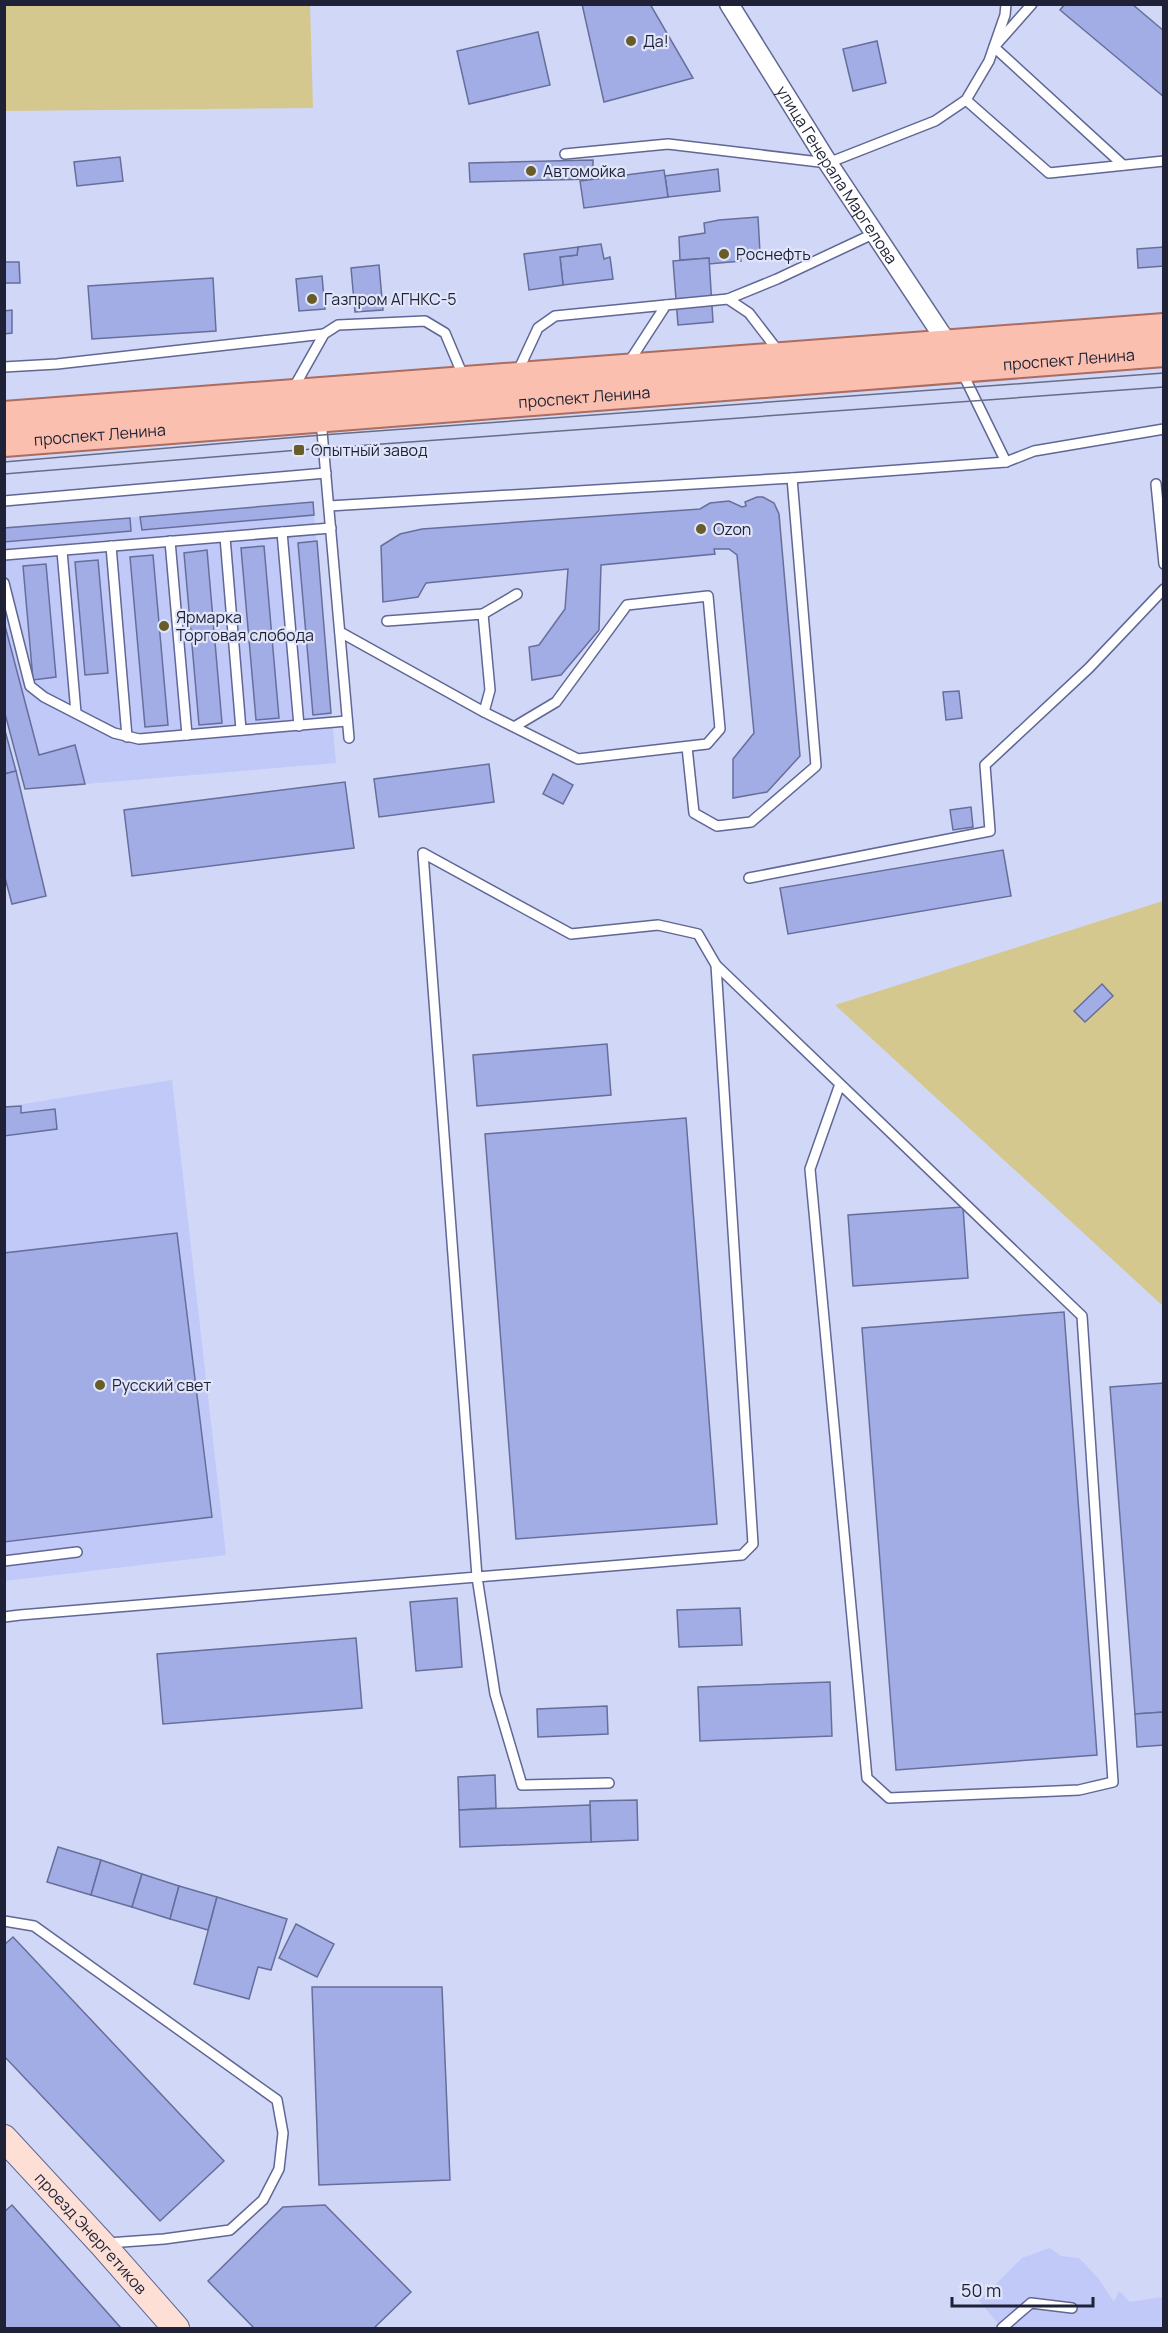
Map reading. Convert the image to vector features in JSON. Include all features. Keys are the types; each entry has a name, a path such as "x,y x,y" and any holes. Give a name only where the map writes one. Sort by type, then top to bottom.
{"main road":[{"name":"проспект Ленина","path":"4,441 320,404 954,356 1164,327"},
{"name":"проспект Ленина","path":"4,416 290,394 320,404 465,380 783,356 1164,352"}],"street":[{"name":"улица Генерала Маргелова","path":"729,4 828,163 954,356"},
{"name":"проезд Энергетиков","path":"4,2138 176,2328"}],"lane":[{"path":"565,154 668,144 828,163 935,121 966,100 989,61 1005,15 1006,4"},
{"path":"994,47 1032,4"},
{"path":"994,47 1123,165"},
{"path":"966,100 1049,173 1164,161"},
{"path":"515,377 538,328 555,316 728,299 777,279 875,233"},
{"path":"728,299 749,313 783,356"},
{"path":"625,368 666,305"},
{"path":"4,367 57,364 324,334 338,325 425,321 445,333 465,380"},
{"path":"290,394 324,334"},
{"path":"954,356 1006,462"},
{"path":"320,404 349,738"},
{"path":"329,506 792,478 1006,462 1034,451 1164,429"},
{"path":"4,501 326,473"},
{"path":"687,747 694,813 717,826 751,822 816,766 792,478"},
{"path":"1156,484 1164,564"},
{"path":"4,555 331,528"},
{"path":"282,532 299,726"},
{"path":"225,537 241,730"},
{"path":"170,541 187,735"},
{"path":"111,546 127,738"},
{"path":"62,551 76,713"},
{"path":"4,582 30,686 34,692 127,738 139,739 347,721"},
{"path":"749,878 990,831 985,765 1089,668 1164,589"},
{"path":"387,621 483,614 517,594"},
{"path":"340,633 484,712 514,727 578,759 707,744 720,729 708,596 627,605 556,702 514,727"},
{"path":"483,614 490,690 484,712"},
{"path":"609,1783 522,1785 495,1694 477,1577 423,853 571,934 658,925 698,934 716,965 1082,1316 1113,1782 1079,1790 889,1798 867,1778 810,1169 840,1084"},
{"path":"4,1617 742,1555 753,1544 716,965"},
{"path":"4,1561 76,1552"},
{"path":"4,1921 34,1926 277,2100 283,2133 279,2169 263,2200 230,2230 102,2244"},
{"path":"1002,2328 1031,2303 1072,2308"}],"shaded area":[{"path":"4,5 310,5 313,108 5,111"},
{"name":"Ярмарка Торговая слобода","path":"313,502 336,763 25,789 5,710 4,528"},
{"path":"1163,901 1163,1306 835,1005"},
{"path":"172,1080 226,1555 5,1581 5,1107"},
{"path":"1050,2248 1061,2256 1079,2258 1098,2278 1114,2302 1119,2291 1130,2302 1163,2297 1163,2328 1002,2328 979,2301 1022,2258"}],"building":[{"name":"Да!","path":"582,4 650,4 693,78 604,102"},
{"path":"1065,4 1132,4 1164,31 1164,97 1060,10"},
{"path":"538,32 550,85 469,104 457,51"},
{"path":"877,41 886,83 853,91 843,49"},
{"path":"120,157 123,181 77,186 74,162"},
{"name":"Автомойка","path":"593,160 593,179 470,182 469,163"},
{"path":"718,169 720,191 668,197 665,176"},
{"path":"664,170 668,197 584,208 580,181"},
{"path":"758,217 760,253 740,256 741,261 709,264 709,258 680,260 679,237 705,233 704,223"},
{"path":"601,244 604,259 610,257 613,279 563,285 560,257 577,255 578,247"},
{"path":"578,247 577,255 560,257 563,285 529,290 524,254"},
{"path":"1164,247 1164,266 1138,268 1137,249"},
{"path":"709,258 713,322 678,325 673,261"},
{"path":"4,262 19,262 20,283 4,283"},
{"path":"379,265 383,310 355,312 351,268"},
{"path":"322,276 325,309 299,311 296,279"},
{"path":"213,278 216,331 92,339 88,286"},
{"path":"12,310 12,333 4,334 4,311"},
{"path":"763,497 774,503 779,514 800,756 767,792 733,798 733,759 754,733 737,555 729,549 714,549 715,554 601,565 599,630 561,675 532,680 529,647 539,645 565,609 568,569 426,583 418,597 383,602 381,546 400,534 422,529 700,509 710,503 729,501 742,507 746,506 745,502"},
{"path":"313,502 314,515 142,530 140,517"},
{"path":"130,518 131,531 4,542 4,528"},
{"path":"317,541 331,713 313,715 298,543"},
{"path":"264,546 279,718 256,720 241,548"},
{"path":"207,550 222,723 199,725 184,553"},
{"path":"153,555 168,725 145,727 130,557"},
{"path":"98,560 108,673 85,675 75,562"},
{"path":"46,564 56,677 33,680 23,566"},
{"path":"4,622 39,755 75,745 85,784 25,789 4,710"},
{"path":"959,691 962,718 946,720 943,692"},
{"path":"4,727 16,771 4,774"},
{"path":"489,764 494,802 379,817 374,779"},
{"path":"16,771 46,896 12,904 4,874 4,774"},
{"path":"553,774 573,785 563,804 543,794"},
{"path":"345,782 354,848 132,876 124,810"},
{"path":"971,807 973,827 953,830 950,810"},
{"path":"1003,850 1011,896 788,934 780,888"},
{"path":"1102,984 1113,996 1085,1022 1074,1011"},
{"path":"607,1044 611,1095 477,1106 473,1055"},
{"path":"21,1106 21,1113 55,1109 57,1129 4,1136 4,1107"},
{"path":"686,1118 717,1524 516,1539 485,1134"},
{"path":"963,1207 968,1278 853,1286 848,1215"},
{"name":"Русский свет","path":"177,1233 212,1517 4,1542 4,1253"},
{"path":"1064,1312 1097,1755 896,1770 862,1328"},
{"path":"1164,1383 1164,1712 1135,1714 1110,1387"},
{"path":"457,1598 462,1667 416,1671 410,1602"},
{"path":"740,1608 742,1645 679,1647 677,1610"},
{"path":"356,1638 362,1708 163,1724 157,1654"},
{"path":"830,1682 832,1736 700,1741 698,1687"},
{"path":"607,1706 608,1734 538,1737 537,1709"},
{"path":"1164,1712 1164,1745 1137,1747 1135,1714"},
{"path":"495,1775 496,1808 459,1810 458,1777"},
{"path":"637,1800 638,1840 591,1842 590,1801"},
{"path":"590,1805 591,1842 460,1847 459,1810"},
{"path":"58,1847 101,1860 91,1895 47,1882"},
{"path":"101,1860 142,1874 132,1907 91,1895"},
{"path":"142,1874 179,1886 170,1919 132,1907"},
{"path":"179,1886 217,1897 208,1930 170,1919"},
{"path":"217,1897 287,1919 271,1970 258,1967 249,1999 194,1984"},
{"path":"296,1924 334,1944 317,1977 279,1958"},
{"path":"13,1937 224,2161 160,2221 4,2056 4,1945"},
{"path":"312,1987 442,1987 450,2180 319,2185"},
{"path":"12,2205 121,2328 4,2328 4,2212"},
{"path":"325,2205 411,2292 374,2328 254,2328 208,2281 283,2207"}],"tram line":[{"path":"4,462 322,435 1164,373"},
{"path":"4,474 299,450 1164,387"}],"place":[{"name":"Да!","path":"631,41"},
{"name":"Автомойка","path":"531,171"},
{"name":"Роснефть","path":"724,254"},
{"name":"Газпром АГНКС-5","path":"312,299"},
{"name":"Опытный завод","path":"299,450"},
{"name":"Ozon","path":"701,529"},
{"name":"Ярмарка Торговая слобода","path":"164,626"},
{"name":"Русский свет","path":"100,1385"}]}
